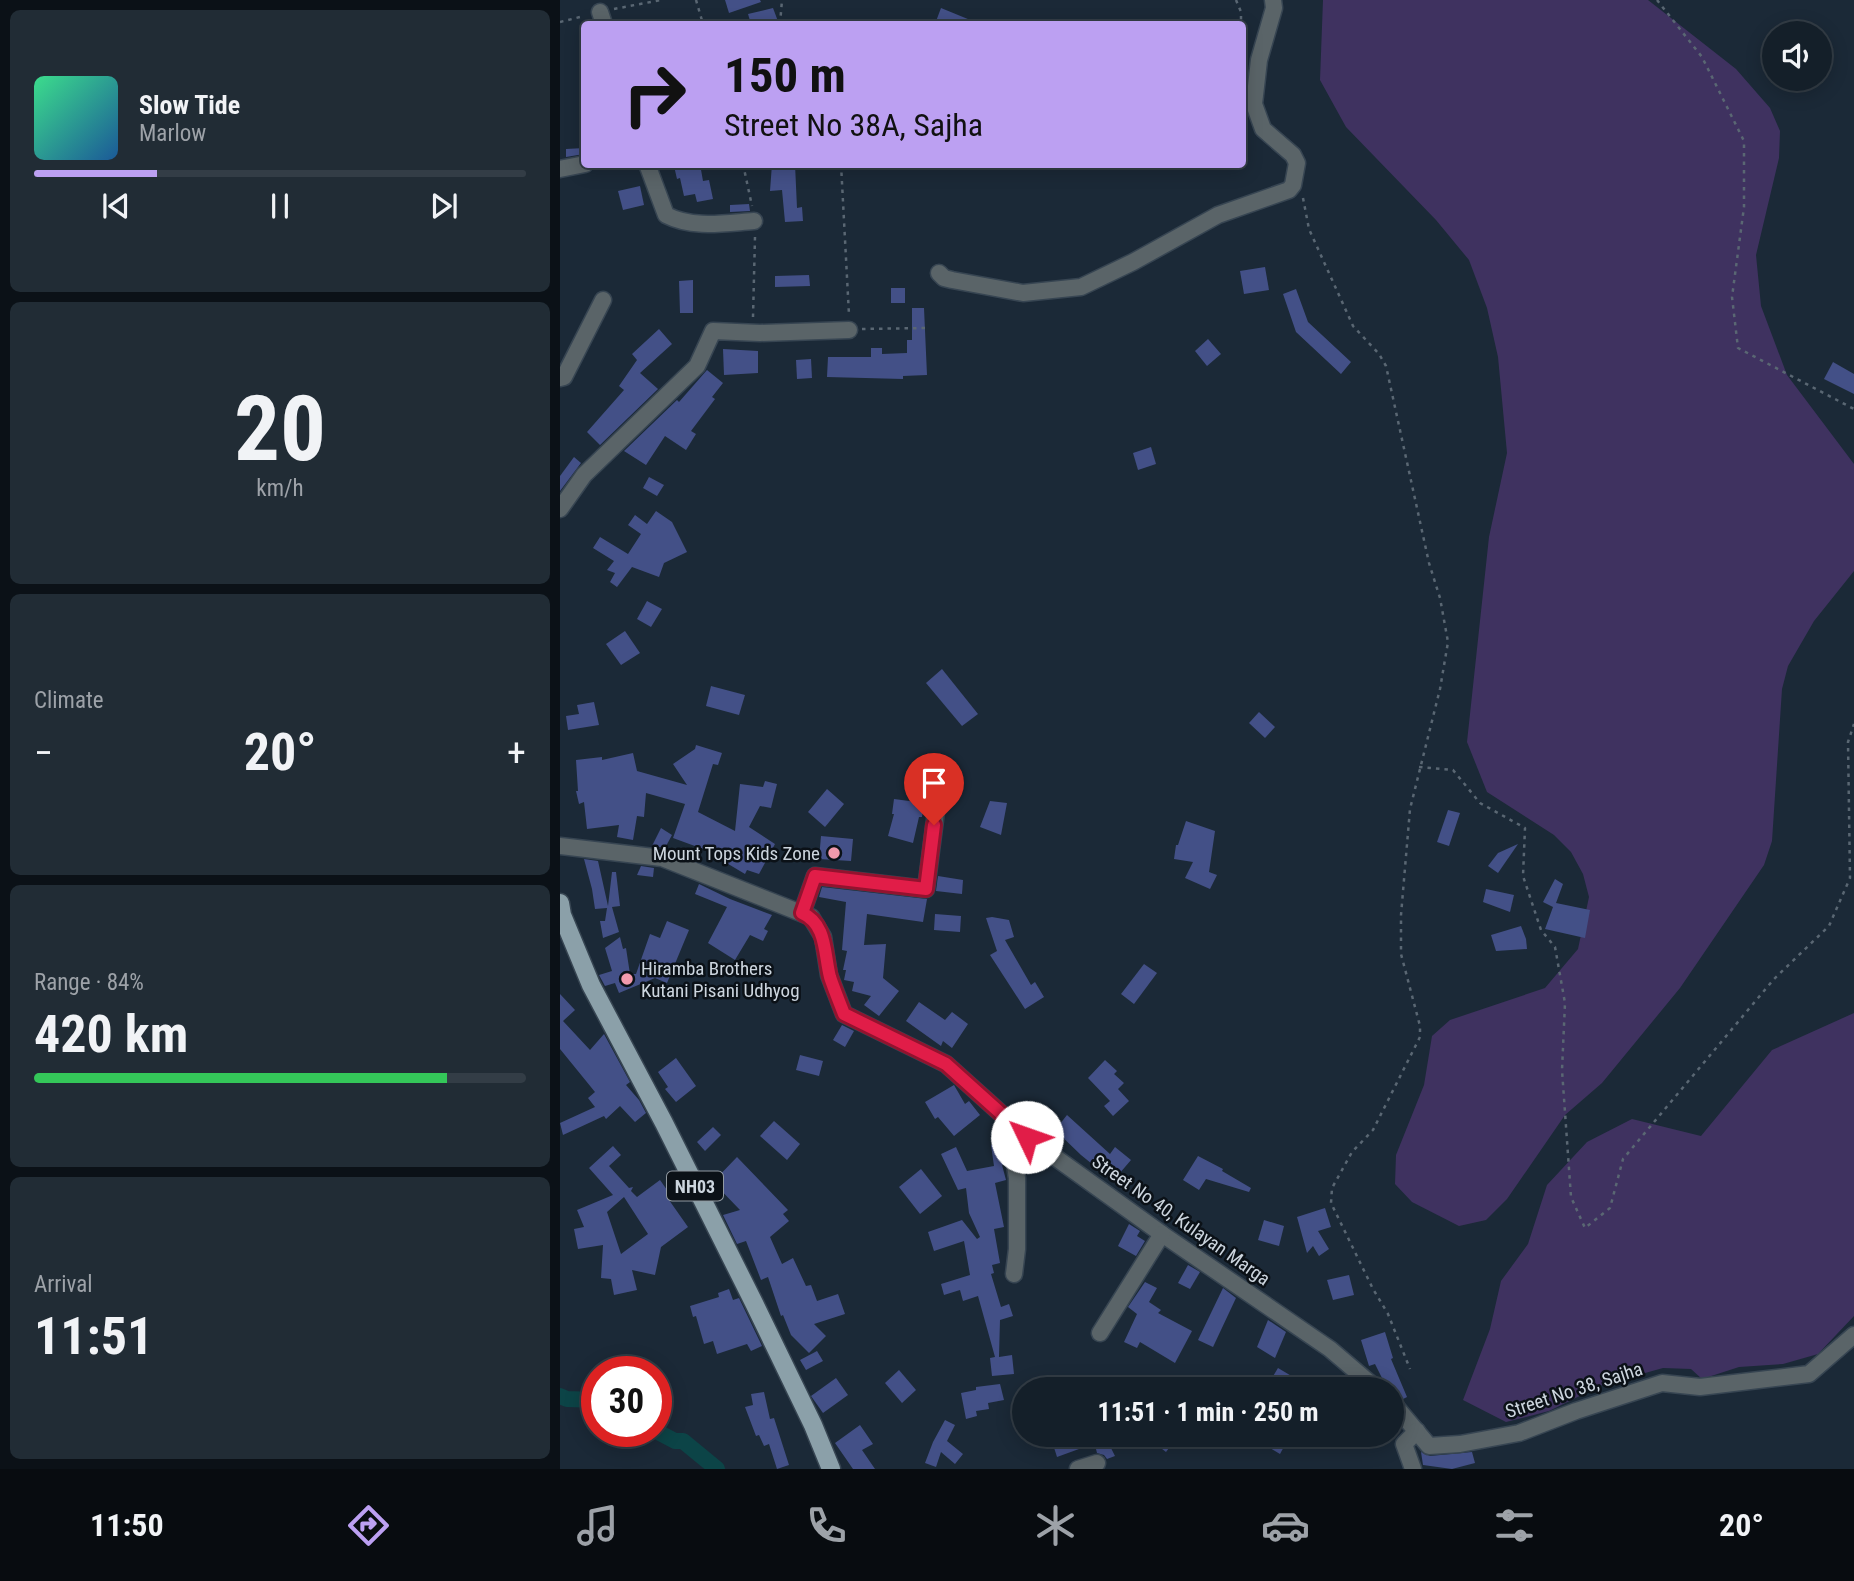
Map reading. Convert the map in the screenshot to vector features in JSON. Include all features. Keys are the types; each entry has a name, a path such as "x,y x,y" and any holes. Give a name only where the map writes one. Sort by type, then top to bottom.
{"main road":[{"name":"NH03","path":"560,903 562,915 591,985 664,1122 813,1424 831,1469"}],"street":[{"path":"939,273 952,280 1023,293 1081,287 1218,215 1289,190 1297,168 1293,155 1263,129 1254,104 1259,60 1274,8 1273,0"},
{"path":"560,169 581,165"},
{"path":"648,168 666,215 682,222 713,224 754,221"},
{"path":"560,377 564,377 603,300"},
{"path":"562,501 583,475 697,366 713,331 849,330"},
{"path":"802,913 815,876 926,889 937,804"},
{"name":"Street No 40, Kulayan Marga","path":"560,846 662,858 811,916 823,937 830,975 844,1014 946,1064 1017,1128 1162,1234 1330,1349 1363,1377"},
{"path":"1014,1274 1017,1249 1017,1178 1012,1148 1017,1128"},
{"path":"1100,1333 1162,1234"},
{"name":"Street No 38, Sajha","path":"1404,1416 1429,1446 1460,1444 1518,1433 1662,1383 1700,1387 1810,1374 1854,1335"},
{"path":"1413,1469 1404,1444 1417,1431"},
{"path":"1078,1469 1097,1463"}],"path":[{"path":"696,0 703,21"},
{"path":"780,21 782,0"},
{"path":"1236,0 1241,21"},
{"path":"1657,0 1702,57 1744,141 1744,207 1732,297 1738,348 1854,409"},
{"path":"744,168 754,221 756,263 752,332"},
{"path":"841,168 849,330 928,328"},
{"path":"1297,168 1310,229 1353,326 1379,354 1385,366 1448,642 1440,689 1410,809 1401,915 1401,954 1420,1026 1420,1037 1373,1130 1352,1153 1332,1188 1331,1203 1388,1314 1410,1369"},
{"path":"1419,767 1453,770 1480,803 1525,828 1523,876 1541,930 1555,947 1565,1003 1562,1070 1572,1197 1585,1228 1610,1208 1623,1159 1774,979 1829,926 1852,879 1849,742 1854,724"}],"shaded area":[{"path":"1323,0 1648,0 1736,69 1770,108 1780,131 1779,158 1756,255 1761,306 1787,375 1854,464 1854,571 1814,621 1788,666 1782,689 1772,841 1764,865 1680,988 1602,1083 1565,1115 1507,1199 1486,1220 1459,1226 1412,1202 1395,1184 1396,1155 1424,1085 1432,1036 1450,1020 1545,988 1578,949 1589,897 1583,874 1571,852 1554,835 1487,792 1467,742 1489,537 1507,453 1498,357 1487,308 1469,260 1436,220 1346,127 1320,80"},
{"path":"1854,1013 1854,1316 1818,1354 1783,1364 1739,1367 1702,1379 1691,1369 1663,1368 1602,1385 1549,1411 1506,1422 1463,1400 1490,1329 1501,1281 1528,1244 1547,1185 1587,1142 1632,1119 1701,1136 1772,1050"}],"building":[{"path":"725,0 760,0 761,2 729,13"},
{"path":"773,8 778,21 750,21 748,14"},
{"path":"941,8 973,21 936,21"},
{"path":"581,148 581,154 566,157 566,149"},
{"path":"674,168 701,168 703,181 709,180 713,199 697,202 695,194 684,196 680,178 677,179"},
{"path":"772,168 795,168 797,208 802,207 803,221 785,222 782,190 770,191"},
{"path":"640,186 644,205 623,210 618,191"},
{"path":"749,204 750,211 730,212 730,205"},
{"path":"1265,267 1269,290 1244,294 1240,271"},
{"path":"809,275 810,286 775,287 775,276"},
{"path":"693,280 693,313 680,313 679,281"},
{"path":"891,288 905,288 905,303 891,303"},
{"path":"1296,289 1308,322 1351,362 1341,374 1296,332 1283,294"},
{"path":"912,308 924,308 927,375 903,376 903,379 827,377 828,357 871,357 871,348 882,348 882,354 907,353 907,340 912,340"},
{"path":"659,329 672,344 640,373 658,389 600,445 587,432 624,390 619,386 637,360 632,354"},
{"path":"1208,339 1221,354 1207,366 1195,351"},
{"path":"723,349 758,351 758,373 724,375"},
{"path":"811,359 812,378 797,379 796,360"},
{"path":"1833,362 1854,374 1854,394 1824,379"},
{"path":"707,370 723,383 712,397 715,399 691,431 696,434 686,450 665,436 646,465 624,451 677,400 679,402"},
{"path":"1151,447 1156,464 1138,470 1133,453"},
{"path":"574,457 581,463 560,491 560,476"},
{"path":"649,477 664,485 657,496 643,488"},
{"path":"656,511 672,522 687,552 664,563 659,577 632,567 617,587 610,582 615,573 607,570 614,561 593,548 600,537 628,554 641,534 628,525 635,515 647,524"},
{"path":"647,601 662,609 651,627 637,619"},
{"path":"625,631 640,653 621,665 606,644"},
{"path":"942,669 978,714 962,726 926,683"},
{"path":"711,686 745,695 739,715 706,706"},
{"path":"594,702 599,725 568,730 566,716 579,714 577,705"},
{"path":"1259,712 1275,727 1265,738 1249,723"},
{"path":"696,745 722,753 718,765 713,764 698,812 735,831 740,784 763,787 765,781 777,784 771,808 760,806 749,827 775,844 759,874 747,870 745,874 703,849 673,838 685,804 646,793 644,817 637,816 633,840 617,837 619,825 587,829 584,802 579,804 576,791 576,760 602,757 602,760 633,753 637,771 687,785 673,764 695,749"},
{"path":"827,789 844,804 825,827 808,812"},
{"path":"894,799 924,803 913,843 888,836 894,814"},
{"path":"990,801 1007,803 1001,835 980,827"},
{"path":"1448,810 1460,813 1449,846 1437,842"},
{"path":"1186,821 1215,831 1209,872 1217,875 1210,889 1185,878 1193,862 1174,859 1176,845"},
{"path":"661,828 672,835 665,848 652,846"},
{"path":"821,836 853,839 851,861 819,859"},
{"path":"1518,844 1498,873 1488,866 1498,853"},
{"path":"584,859 598,861 608,906 612,872 616,872 620,906 612,907 619,932 603,938 600,921 605,921 607,908 595,909"},
{"path":"641,866 654,868 653,877 637,875"},
{"path":"938,876 963,880 962,894 936,891"},
{"path":"1555,879 1563,884 1556,903 1590,910 1585,938 1545,929 1553,907 1543,902"},
{"path":"699,884 772,915 764,929 768,931 763,941 750,935 735,960 708,943 727,907 695,894"},
{"path":"822,887 927,899 923,922 867,914 864,945 886,944 883,978 899,991 879,1016 864,1005 871,996 852,991 854,982 844,980 847,951 842,950 846,902 819,897"},
{"path":"1486,889 1514,895 1510,912 1483,902"},
{"path":"935,914 961,916 960,932 934,930"},
{"path":"986,918 1009,920 1014,937 1005,940 1031,985 1035,982 1044,997 1025,1009 990,955 997,951"},
{"path":"667,921 689,930 667,983 655,978 619,993 615,983 605,986 599,975 612,971 605,948 620,937 623,949 626,948 630,974 636,974 650,934 660,938"},
{"path":"1521,926 1527,949 1496,951 1491,935"},
{"path":"1144,964 1157,973 1134,1004 1121,994"},
{"path":"560,994 575,1010 563,1021 590,1050 604,1034 630,1082 626,1085 646,1113 635,1122 620,1106 606,1119 604,1116 563,1135 560,1123 595,1107 588,1098 595,1092 560,1049"},
{"path":"919,1002 945,1020 952,1012 968,1024 952,1048 943,1041 941,1046 906,1021"},
{"path":"842,1025 854,1031 845,1047 833,1040"},
{"path":"800,1055 823,1061 819,1076 796,1070"},
{"path":"676,1058 696,1086 676,1102 665,1089 668,1087 658,1072"},
{"path":"1105,1060 1117,1071 1114,1074 1124,1083 1118,1089 1129,1101 1113,1116 1104,1106 1110,1101 1088,1078"},
{"path":"954,1085 965,1104 969,1101 980,1115 954,1136 938,1117 935,1119 925,1102"},
{"path":"1067,1115 1110,1154 1115,1147 1131,1160 1113,1181 1055,1130"},
{"path":"1044,1118 1051,1129 1042,1135 1031,1127"},
{"path":"774,1121 800,1144 787,1160 760,1136"},
{"path":"713,1127 721,1135 705,1151 697,1142"},
{"path":"1002,1144 1002,1165 1006,1180 995,1183 1004,1227 994,1229 1000,1263 992,1265 994,1273 991,1274 1001,1307 1009,1304 1013,1316 1000,1320 999,1357 1012,1355 1014,1374 992,1376 990,1358 995,1357 978,1296 963,1301 960,1290 944,1295 941,1284 970,1275 964,1241 934,1251 928,1232 962,1220 977,1239 980,1237 969,1213 966,1188 958,1190 941,1154 956,1147 967,1171 994,1166 991,1145"},
{"path":"613,1146 621,1155 609,1166 629,1188 633,1187 631,1191 637,1197 660,1180 672,1197 669,1200 688,1227 661,1247 655,1275 632,1270 637,1290 614,1295 611,1279 601,1278 603,1245 578,1249 574,1229 584,1227 577,1210 613,1195 589,1168","holes":["624,1197 648,1234 621,1254 607,1212"]},
{"path":"1198,1156 1251,1188 1249,1192 1206,1179 1199,1190 1183,1180"},
{"path":"737,1157 788,1210 783,1214 789,1221 770,1237 782,1264 793,1258 806,1286 811,1285 817,1301 838,1294 845,1314 814,1324 826,1336 809,1353 791,1335 783,1315 781,1316 768,1277 761,1280 746,1241 737,1244 723,1215 740,1210 713,1182"},
{"path":"921,1169 942,1196 920,1214 899,1187"},
{"path":"1325,1208 1331,1227 1318,1231 1329,1249 1319,1256 1313,1246 1307,1253 1297,1217"},
{"path":"1264,1220 1284,1226 1279,1246 1258,1240"},
{"path":"1129,1224 1140,1231 1137,1236 1145,1241 1136,1256 1118,1246"},
{"path":"1188,1265 1200,1272 1190,1289 1178,1283"},
{"path":"1349,1275 1354,1295 1333,1300 1327,1280"},
{"path":"1145,1282 1157,1288 1149,1302 1161,1310 1158,1313 1192,1331 1175,1363 1140,1342 1137,1348 1124,1342 1137,1314 1128,1307"},
{"path":"1223,1288 1236,1298 1213,1347 1198,1340"},
{"path":"729,1289 733,1300 739,1298 762,1346 751,1351 747,1344 717,1354 713,1341 704,1344 696,1316 693,1317 690,1306 719,1297 718,1293"},
{"path":"1268,1320 1286,1332 1275,1358 1257,1347"},
{"path":"1385,1332 1399,1377 1382,1377 1375,1364 1369,1366 1361,1340"},
{"path":"817,1351 823,1361 806,1370 800,1360"},
{"path":"1278,1368 1293,1377 1273,1377"},
{"path":"899,1370 916,1390 902,1403 885,1383"},
{"path":"836,1378 848,1395 823,1413 811,1396"},
{"path":"1000,1384 1004,1400 988,1403 989,1409 976,1411 977,1416 966,1419 961,1393 976,1390 976,1387"},
{"path":"764,1392 770,1419 774,1418 789,1465 777,1469 769,1444 764,1446 759,1435 756,1436 745,1407 753,1405 751,1394"},
{"path":"945,1420 955,1425 947,1441 963,1454 955,1464 941,1452 936,1467 925,1463"},
{"path":"860,1425 873,1444 862,1450 875,1469 853,1469 835,1443"},
{"path":"1054,1447 1078,1447 1079,1449 1057,1457"},
{"path":"1110,1447 1115,1456 1107,1459 1097,1453 1096,1449"},
{"path":"1268,1447 1284,1447 1280,1454"},
{"path":"1421,1452 1430,1456 1472,1452 1475,1463 1452,1469 1423,1465"}],"waterway":[{"path":"560,1396 581,1399"},
{"path":"672,1439 683,1441 717,1469"}],"place":[{"name":"Mount Tops Kids Zone","path":"834,853"},
{"name":"Hiramba Brothers Kutani Pisani Udhyog","path":"627,979"}],"route":[{"path":"934,825 926,889 815,876 802,913 811,916 823,937 830,975 844,1014 946,1064 1027,1137"}]}
